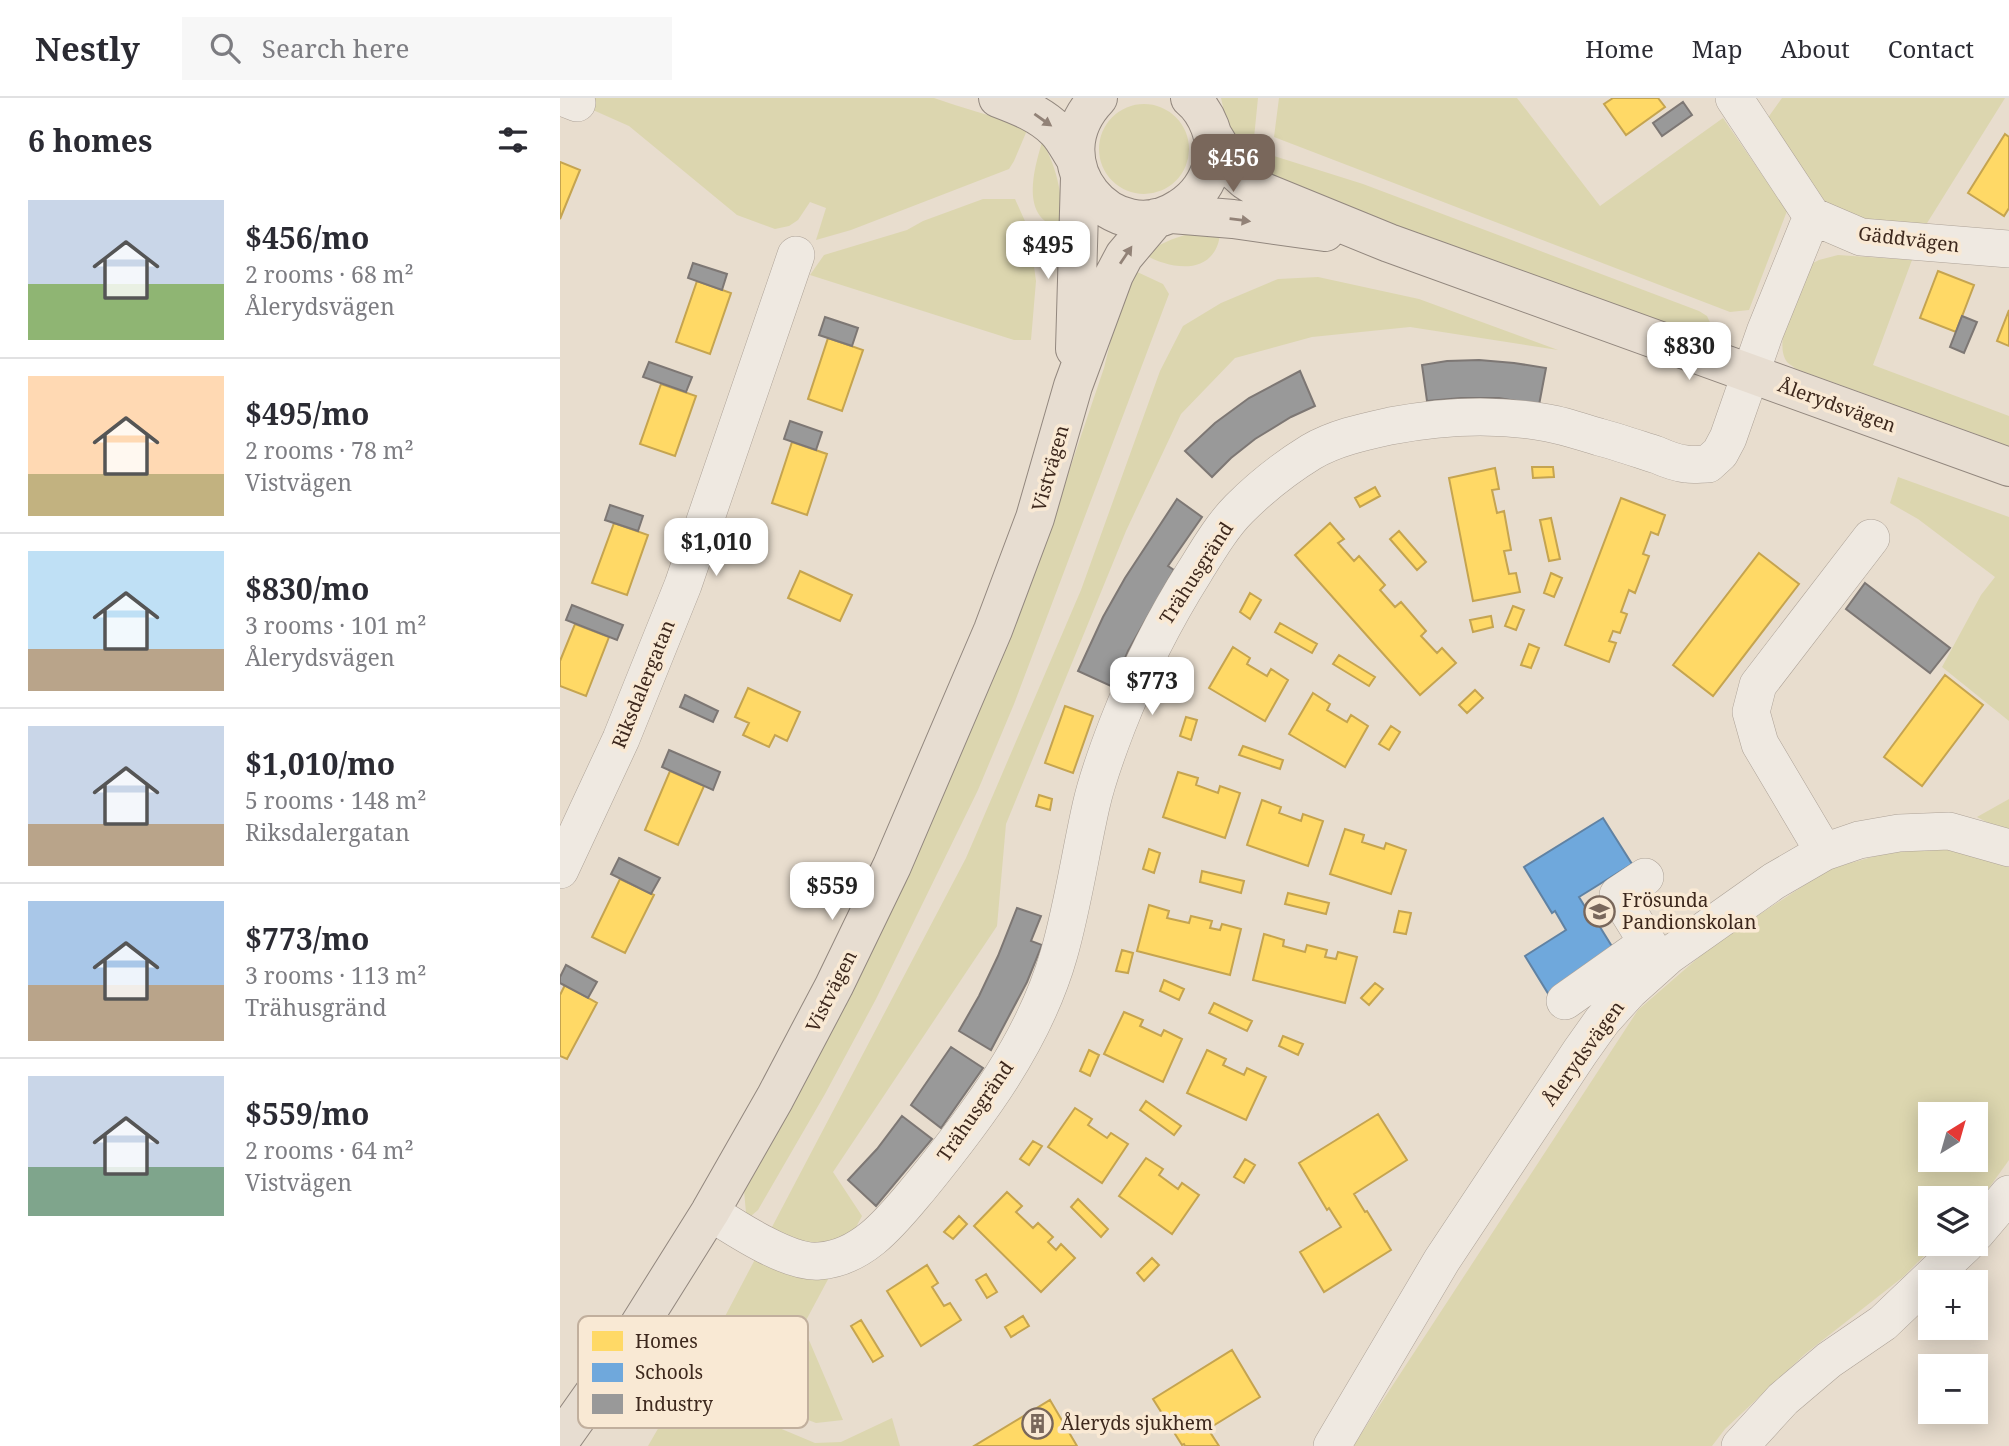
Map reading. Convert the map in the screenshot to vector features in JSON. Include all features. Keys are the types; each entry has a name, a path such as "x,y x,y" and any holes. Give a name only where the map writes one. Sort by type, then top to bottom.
{"main road":[{"path":"998,98 1023,107 1058,131 1078,168"},
{"name":"Vistvägen","path":"1073,386 1078,168 1076,136 1083,116 1098,98"},
{"name":"Vistvägen","path":"645,1316 710,1212 775,1098 828,998 903,841 993,630 1035,519 1073,386 1114,275 1124,256 1164,216 1192,200 1207,181 1213,158 1204,112"},
{"name":"Ålerydsvägen","path":"1204,112 1234,170 1264,192 1389,243 2009,467"},
{"name":"Ålerydsvägen","path":"1078,168 1093,197 1111,211 1133,219 1164,216 1258,223 1389,243"},
{"name":"Vistvägen","path":"560,1441 578,1416"}],"street":[{"path":"1734,98 1812,216 1751,373"},
{"name":"Gäddvägen","path":"1812,216 1861,237 2009,249"},
{"name":"Riksdalergatan","path":"560,870 621,739 683,584 796,256"},
{"name":"Trähusgränd","path":"710,1212 781,1253 816,1262 842,1257 871,1241 967,1130 996,1087 1041,1002 1069,917 1092,802 1116,729 1158,633 1230,520 1275,476 1312,451 1337,440 1429,418 1471,416 1510,417 1550,423 1683,464 1708,464 1720,453 1728,438 1751,373"},
{"path":"1824,852 1760,744 1751,712 1758,685 1871,538"},
{"name":"Ålerydsvägen","path":"1332,1446 1442,1260 1580,1052 1602,1021 1629,991 1654,953 1824,852 1859,840 1899,833 1949,831 2009,849"},
{"path":"1565,1001 1654,953 1618,895 1645,877"},
{"path":"1988,1219 2009,1194"},
{"path":"1740,1446 1783,1399 1829,1360 1883,1323 1953,1256"}],"shaded area":[{"path":"590,98 934,98 1028,128 1009,169 851,230 816,240 826,208 810,202 798,220 789,226 775,229 737,215 629,126 593,110"},
{"path":"1221,98 1258,98 1254,138 1242,160 1226,120"},
{"path":"1279,98 1517,98 1600,206 1723,118 1787,211 1749,310 1730,312 1274,137"},
{"path":"1782,98 2005,98 1924,228 1849,220 1829,207 1767,119"},
{"path":"1144,104 1161,107 1176,117 1186,132 1189,149 1186,166 1176,181 1161,191 1144,194 1127,191 1112,181 1102,166 1099,149 1102,132 1112,117 1127,107"},
{"path":"1042,142 1056,173 1065,229 1050,225 1035,207 1033,181"},
{"path":"1274,156 1363,184 1699,311 1707,316 1714,331 1710,339 1272,182 1259,174 1266,158"},
{"path":"983,199 1015,199 1029,230 1036,281 1031,340 1014,340 810,275 824,255 907,230 923,221"},
{"path":"1190,234 1220,235 1210,258 1190,266 1179,266 1145,255 1166,242"},
{"path":"1838,255 1912,260 1873,365 2009,416 2009,446 1796,369 1787,362 1783,353 1785,328 1809,265"},
{"path":"1133,270 1163,284 1169,294 1014,704 978,790 876,999 825,1094 758,1210 751,1216 746,1213 744,1190 1043,548 1104,368 1125,282"},
{"path":"1318,277 1419,299 1558,350 1410,327 1312,337 1235,358 1181,414 1126,531 1006,824 997,926 833,1172 862,1216 808,1317 725,1316 966,858 1081,590 1160,371 1183,326 1221,303 1278,279"},
{"path":"1898,477 2009,517 2009,721 1942,667 1981,595 1995,577 1918,519 1890,503"},
{"path":"2009,799 2009,834 1977,817"},
{"path":"1919,844 1974,849 2009,865 2009,1160 1988,1189 1988,1186 1918,1186 1918,1256 1924,1256 1903,1277 1805,1354 1725,1429 1712,1446 1353,1446 1638,1010 1713,945 1829,869"},
{"path":"808,1338 843,1420 816,1423 808,1420"},
{"path":"892,1418 900,1446 648,1446 658,1428 779,1428 815,1443 841,1442"}],"building: Homes":[{"path":"1613,98 1658,98 1665,107 1626,135 1604,104"},
{"path":"2005,134 2009,137 2009,208 2004,216 1968,193"},
{"path":"560,162 580,170 560,219"},
{"path":"1938,271 1974,285 1956,332 1920,318"},
{"path":"697,281 731,293 710,354 676,342"},
{"path":"2009,310 2009,346 1997,341"},
{"path":"828,338 863,350 842,411 808,399"},
{"path":"661,384 696,396 675,456 640,444"},
{"path":"792,442 827,454 807,515 772,503"},
{"path":"1532,467 1553,467 1554,477 1533,478"},
{"path":"1495,468 1499,489 1492,490 1497,513 1504,511 1511,550 1504,551 1509,574 1516,573 1520,592 1473,601 1449,478"},
{"path":"1375,487 1380,496 1360,507 1355,498"},
{"path":"1621,498 1665,515 1658,535 1651,532 1643,554 1649,556 1635,593 1629,590 1621,612 1627,614 1620,633 1613,631 1609,641 1616,643 1609,662 1565,645"},
{"path":"1551,518 1560,559 1549,561 1540,520"},
{"path":"614,523 648,535 627,595 592,583"},
{"path":"1330,523 1344,539 1338,543 1354,561 1359,556 1385,585 1380,590 1395,607 1401,602 1426,631 1421,636 1437,653 1442,648 1456,663 1420,695 1295,555"},
{"path":"1399,531 1426,562 1417,570 1390,539"},
{"path":"1759,553 1799,584 1713,696 1673,665"},
{"path":"800,571 852,595 840,621 788,598"},
{"path":"1551,573 1562,578 1554,597 1544,593"},
{"path":"1250,593 1261,600 1250,619 1240,612"},
{"path":"1513,606 1524,610 1516,630 1505,626"},
{"path":"1491,616 1493,627 1473,632 1470,620"},
{"path":"1280,623 1317,644 1312,653 1275,632"},
{"path":"575,624 609,637 586,696 560,686 560,661"},
{"path":"1529,644 1539,648 1531,668 1521,665"},
{"path":"1233,647 1250,658 1247,664 1267,676 1271,669 1288,680 1265,721 1209,688"},
{"path":"1339,655 1375,677 1369,686 1333,664"},
{"path":"1945,675 1983,705 1922,786 1884,757"},
{"path":"748,688 800,712 787,741 775,735 769,747 743,735 749,723 735,717"},
{"path":"1475,690 1483,698 1467,713 1459,705"},
{"path":"1313,693 1330,704 1327,710 1347,722 1351,715 1368,726 1345,767 1289,734"},
{"path":"1065,706 1093,716 1073,773 1045,763"},
{"path":"1186,717 1197,720 1191,740 1180,736"},
{"path":"1391,726 1400,732 1389,750 1379,744"},
{"path":"1243,746 1283,760 1280,769 1239,755"},
{"path":"670,771 704,786 678,845 645,830"},
{"path":"1178,772 1198,778 1196,785 1218,793 1220,786 1240,793 1225,838 1163,817"},
{"path":"1039,795 1052,799 1050,810 1036,806"},
{"path":"1262,800 1281,807 1279,813 1301,821 1303,814 1323,821 1308,866 1247,845"},
{"path":"1345,829 1364,835 1362,842 1384,849 1386,843 1406,850 1391,894 1330,874"},
{"path":"1149,849 1160,853 1154,873 1143,869"},
{"path":"1202,871 1244,881 1241,893 1200,882"},
{"path":"620,879 654,895 625,953 592,937"},
{"path":"1288,893 1329,903 1326,914 1285,904"},
{"path":"1149,905 1169,911 1167,918 1189,923 1191,916 1212,921 1210,928 1220,930 1222,924 1241,929 1230,975 1137,951"},
{"path":"1399,911 1411,913 1406,934 1394,932"},
{"path":"1264,934 1284,940 1283,946 1305,952 1307,945 1327,950 1325,957 1336,959 1338,952 1357,957 1345,1003 1253,980"},
{"path":"1122,950 1133,953 1128,973 1116,971"},
{"path":"1164,980 1184,989 1179,1000 1160,991"},
{"path":"1375,983 1383,989 1369,1005 1361,998"},
{"path":"565,985 597,1003 567,1059 560,1056 560,995"},
{"path":"1214,1003 1252,1021 1247,1031 1209,1013"},
{"path":"1124,1012 1143,1020 1140,1026 1161,1036 1164,1030 1182,1039 1163,1082 1104,1054"},
{"path":"1283,1036 1303,1044 1298,1055 1279,1046"},
{"path":"1089,1050 1099,1055 1090,1076 1080,1071"},
{"path":"1207,1050 1226,1059 1223,1065 1244,1075 1247,1068 1266,1077 1246,1120 1187,1093"},
{"path":"1146,1101 1181,1126 1174,1135 1140,1110"},
{"path":"1075,1108 1092,1119 1088,1125 1107,1138 1111,1133 1128,1144 1102,1183 1048,1147"},
{"path":"1378,1114 1407,1160 1354,1194 1391,1250 1324,1292 1300,1252 1341,1227 1329,1208 1327,1210 1299,1163"},
{"path":"1033,1141 1042,1146 1029,1165 1020,1159"},
{"path":"1146,1158 1163,1169 1159,1175 1178,1189 1182,1183 1199,1195 1172,1234 1119,1196"},
{"path":"1245,1159 1255,1165 1244,1183 1234,1177"},
{"path":"1007,1192 1022,1206 1016,1212 1033,1228 1038,1223 1053,1237 1048,1242 1056,1250 1061,1244 1075,1258 1041,1292 974,1226"},
{"path":"1078,1199 1108,1229 1101,1237 1071,1207"},
{"path":"959,1216 967,1224 953,1239 944,1232"},
{"path":"1152,1258 1159,1265 1144,1281 1137,1273"},
{"path":"927,1265 938,1283 932,1287 944,1306 950,1303 961,1320 921,1346 887,1291"},
{"path":"986,1274 997,1292 987,1298 976,1280"},
{"path":"1023,1316 1029,1326 1011,1337 1005,1327"},
{"path":"861,1320 883,1356 873,1362 851,1326"},
{"path":"1232,1350 1260,1397 1208,1429 1219,1446 1182,1445 1153,1399"},
{"name":"Åleryds sjukhem","path":"1050,1400 1077,1446 974,1446"}],"building: Schools":[{"path":"1603,818 1632,864 1579,897 1616,953 1549,995 1525,956 1566,930 1555,911 1552,913 1524,867"}],"building: Industry":[{"path":"1683,102 1692,115 1662,136 1653,123"},
{"path":"693,263 727,274 722,290 688,278"},
{"path":"1962,316 1977,322 1964,353 1950,347"},
{"path":"825,317 858,328 852,346 819,335"},
{"path":"1479,360 1546,368 1539,405 1499,398 1427,401 1422,365"},
{"path":"649,362 692,377 686,392 643,377"},
{"path":"1300,371 1315,406 1255,439 1212,477 1185,451 1215,423 1249,398"},
{"path":"790,421 822,432 816,450 784,439"},
{"path":"1177,499 1202,517 1168,566 1174,570 1128,651 1113,687 1078,671 1125,578"},
{"path":"610,505 643,516 638,531 605,520"},
{"path":"1865,583 1950,648 1930,673 1846,609"},
{"path":"572,605 623,625 617,640 566,620"},
{"path":"685,695 718,711 713,722 680,707"},
{"path":"669,750 720,772 713,790 662,767"},
{"path":"619,858 660,878 651,894 611,874"},
{"path":"1017,908 1041,916 1031,941 1042,945 1027,982 991,1050 959,1031 998,956"},
{"path":"566,965 597,982 588,998 560,983"},
{"path":"951,1047 983,1068 941,1128 911,1105"},
{"path":"902,1116 932,1139 876,1206 848,1180 877,1149"}],"place":[{"name":"Frösunda Pandionskolan","path":"1599,911"},
{"name":"Åleryds sjukhem","path":"1038,1423"}]}
